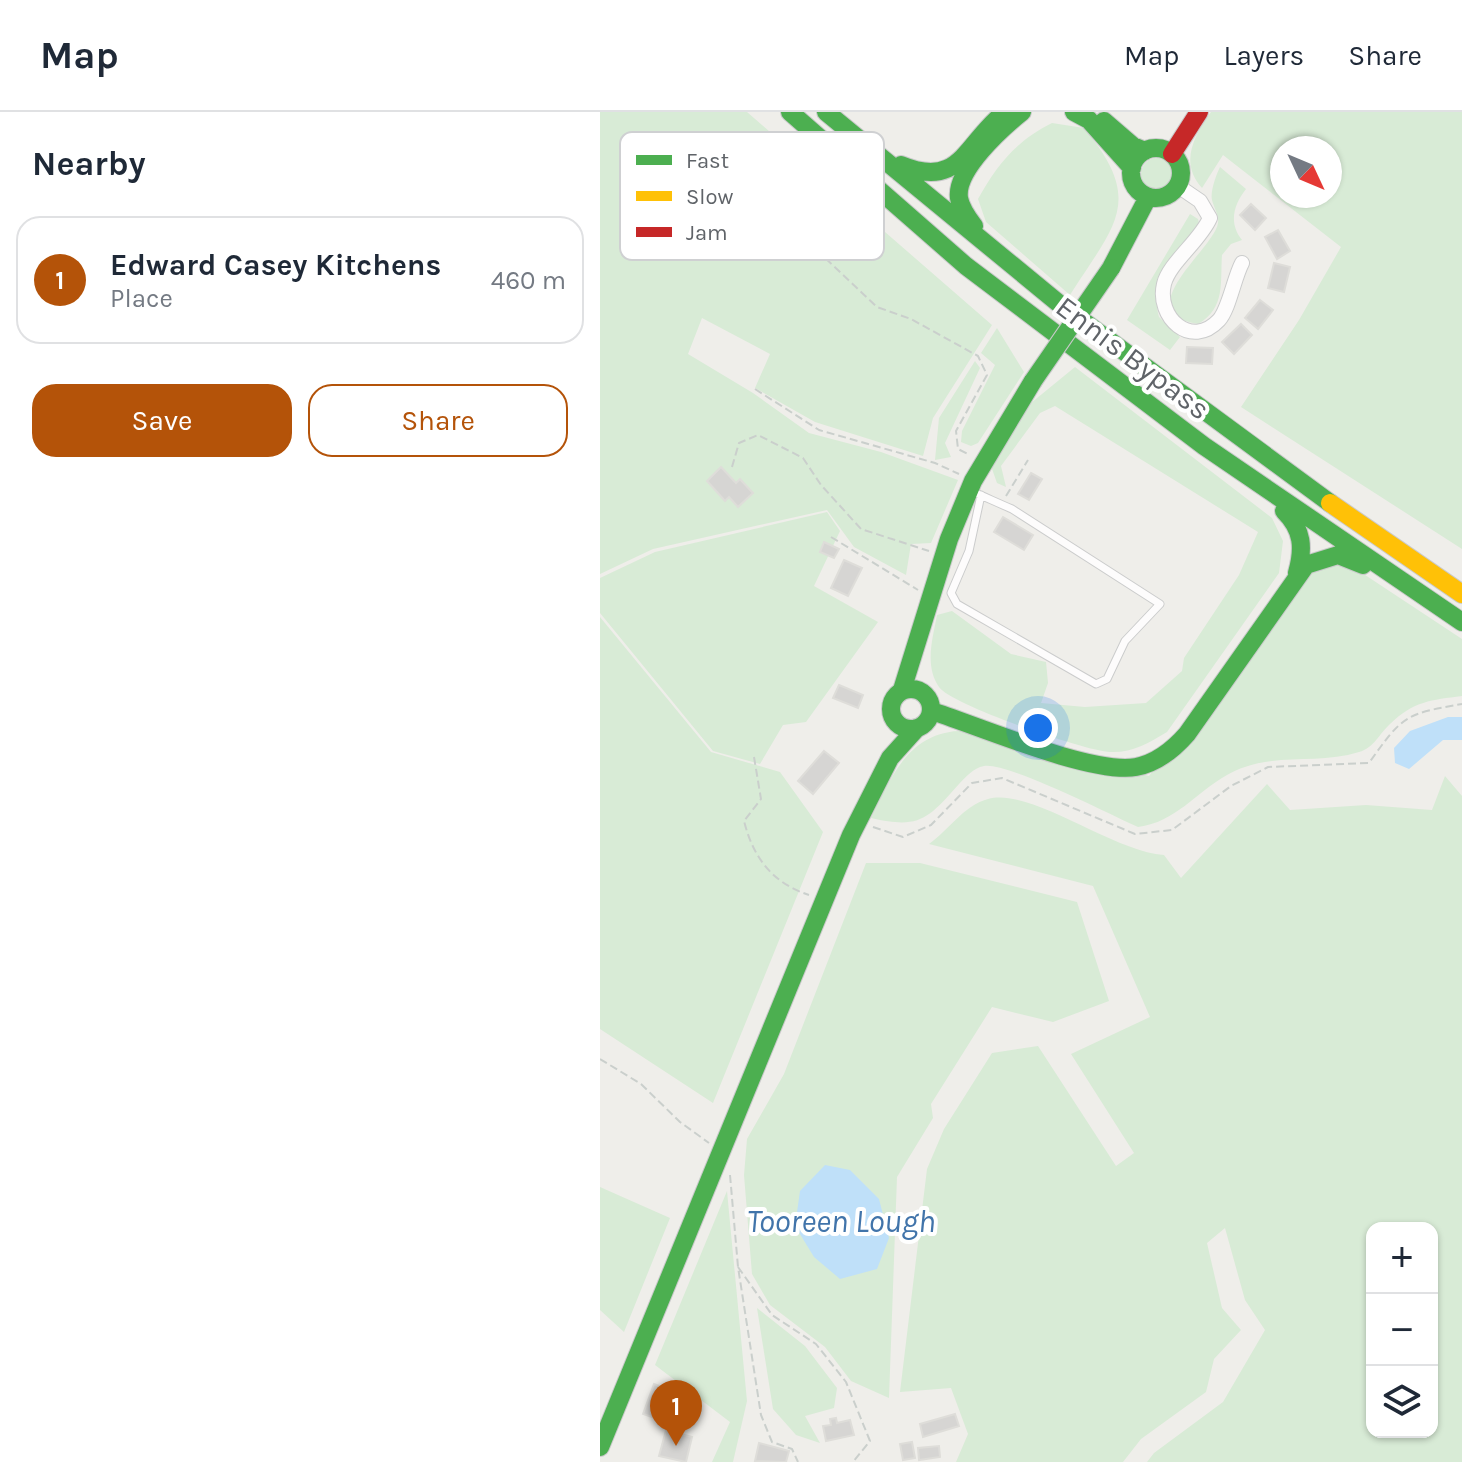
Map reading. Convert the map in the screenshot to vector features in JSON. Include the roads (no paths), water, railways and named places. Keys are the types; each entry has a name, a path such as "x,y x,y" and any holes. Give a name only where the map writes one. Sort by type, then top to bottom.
{"main road":[{"name":"Ennis Bypass","path":"790,112 813,132"},
{"name":"Ennis Bypass","path":"826,112 849,132"},
{"path":"884,156 907,169 930,177 958,163 1005,112"},
{"path":"993,249 968,218 959,189 975,161 1007,124 1022,112"},
{"path":"1074,112 1089,120 1132,168 1133,183 1148,197 1167,196 1178,186 1181,173 1172,154 1162,149 1145,151 1133,146 1093,112"},
{"path":"1172,154 1199,112"},
{"path":"1132,168 1145,151"},
{"name":"Ennis Bypass","path":"884,161 1177,394 1462,594"},
{"name":"Ennis Bypass","path":"884,194 966,266 1204,446 1462,622"},
{"path":"890,758 895,721 891,705 902,690 944,555 975,489 984,462 1033,381 1111,268 1148,197"},
{"path":"902,690 911,688 928,702 1115,771 1146,767 1175,749 1297,573 1304,546 1295,520 1204,446"},
{"path":"1297,573 1314,561 1338,555 1401,583"},
{"path":"895,721 909,729 925,724 928,702 915,653"},
{"path":"600,1447 858,822 890,758 917,728"}],"street":[{"path":"1178,186 1200,201 1210,218 1203,234 1165,279 1161,299 1167,315 1181,330 1192,332 1213,325 1221,318 1232,282 1242,263"}],"lane":[{"path":"975,489 1012,509 1160,604 1125,641 1107,679 1096,684 957,604 951,593 969,551 975,489"}],"water":[{"path":"1448,717 1462,717 1462,740 1443,740 1409,769 1395,763 1394,748 1410,731"},
{"name":"Tooreen Lough","path":"825,1165 850,1170 879,1199 889,1238 877,1269 840,1279 814,1257 795,1226 800,1191"}],"place":[{"name":"Edward Casey Kitchens","path":"676,1446"}]}
